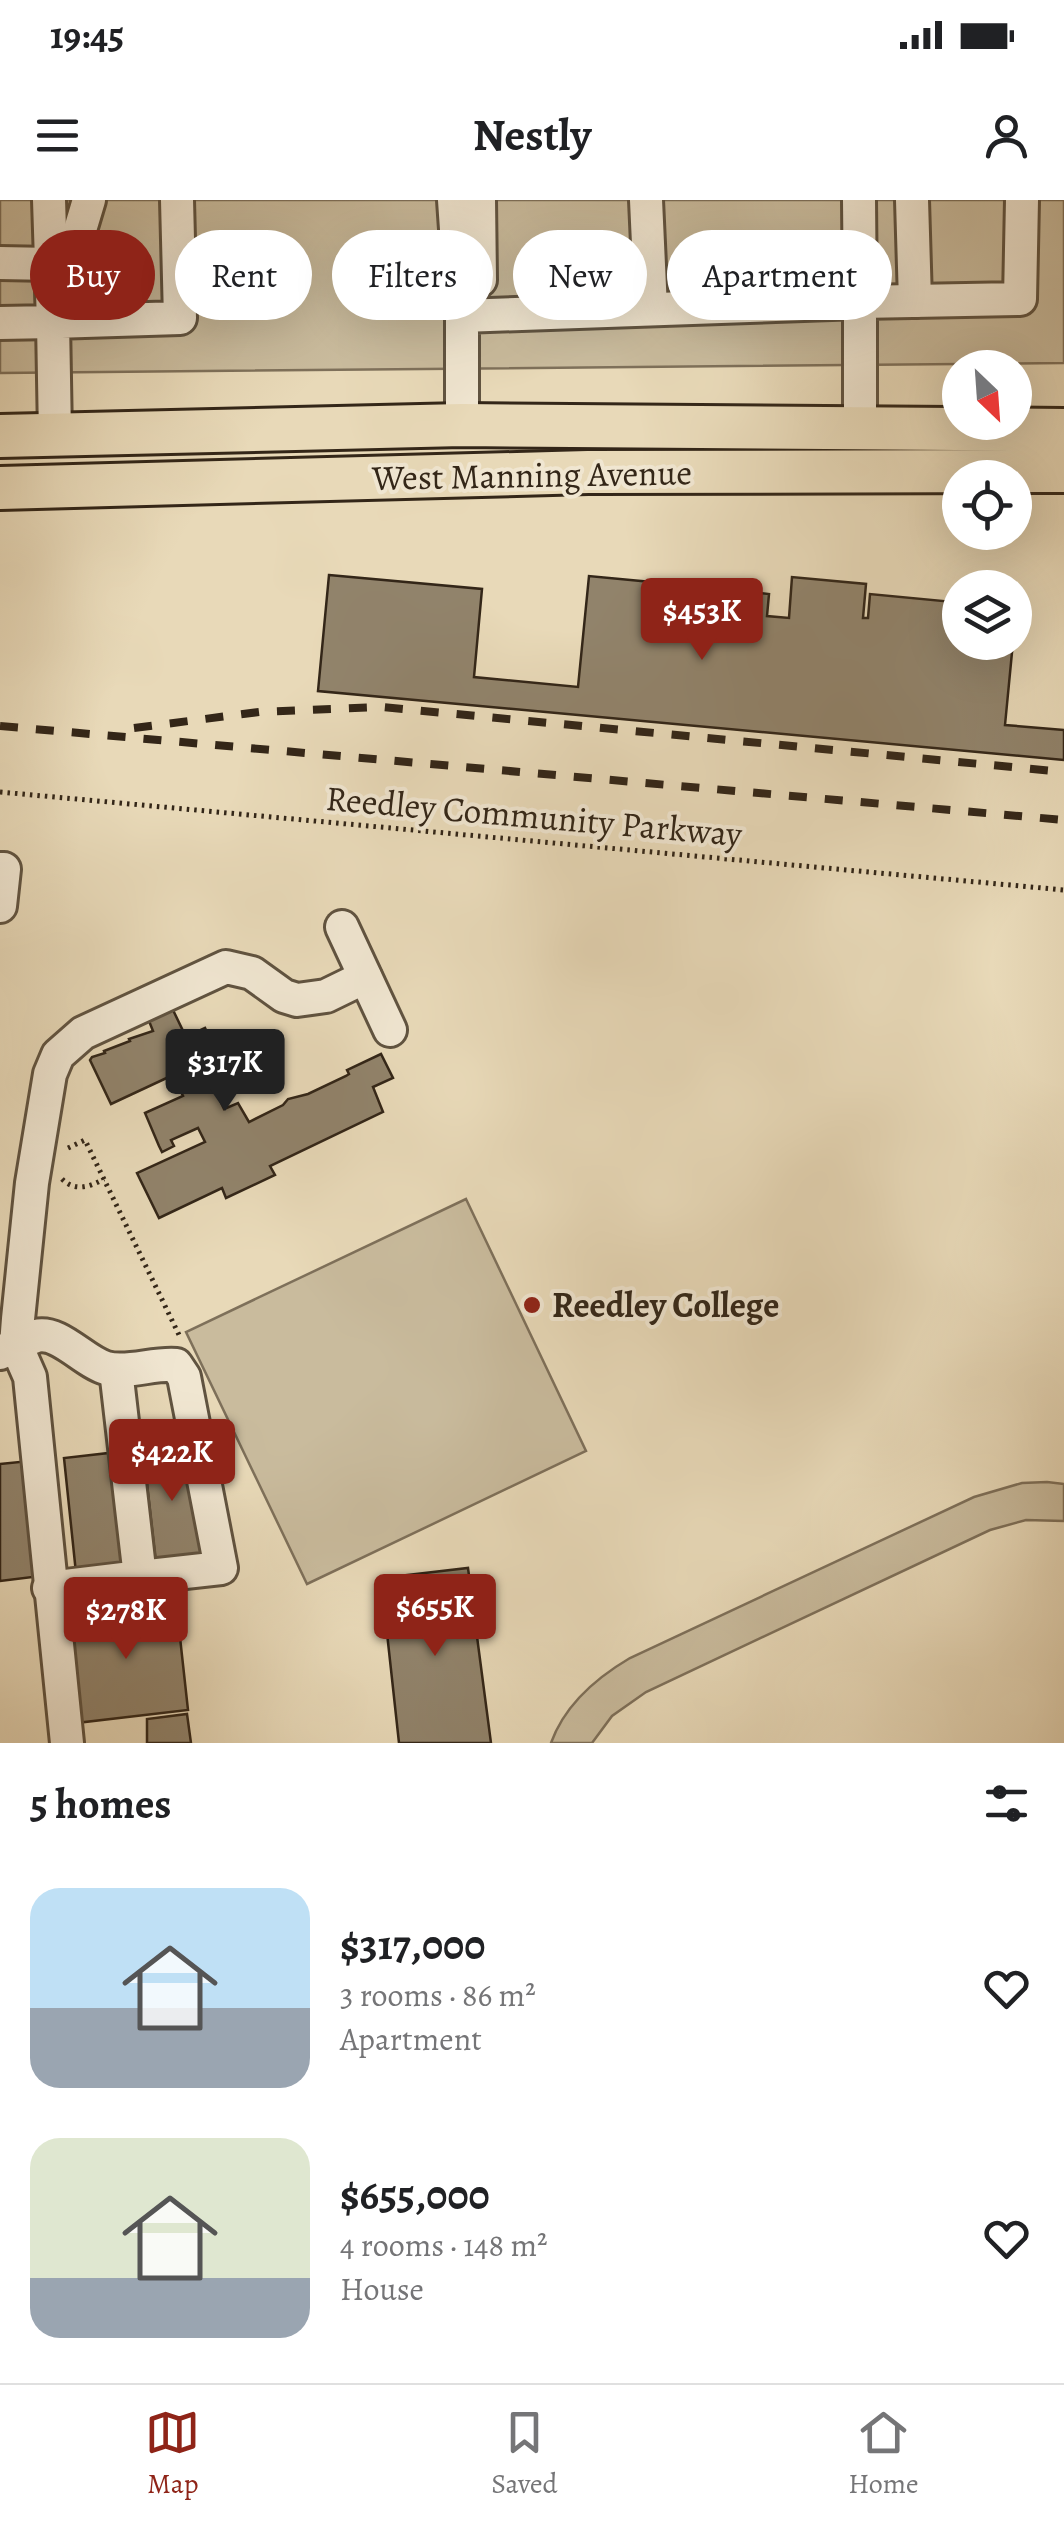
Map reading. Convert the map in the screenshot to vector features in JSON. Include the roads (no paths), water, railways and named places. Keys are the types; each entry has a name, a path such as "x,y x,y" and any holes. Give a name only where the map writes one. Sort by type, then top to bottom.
{"main road":[{"name":"West Manning Avenue","path":"0,436 462,425 1064,430"},
{"name":"West Manning Avenue","path":"0,488 588,472 1064,471"}],"lane":[{"path":"49,200 50,230"},
{"path":"0,323 180,318 177,200"},
{"path":"454,200 458,230"},
{"path":"477,230 479,200"},
{"path":"646,200 659,308"},
{"path":"659,308 663,200"},
{"path":"859,200 859,230"},
{"path":"912,200 915,301"},
{"path":"892,301 1020,299 1022,200"},
{"path":"55,435 64,321 86,204"},
{"path":"0,263 30,264"},
{"path":"493,315 667,308"},
{"path":"462,425 471,320"},
{"path":"860,320 860,428"},
{"path":"0,869 4,869 0,906"},
{"path":"342,927 390,1030"},
{"path":"66,1743 30,1377 8,1349 50,1074 58,1055 82,1033 226,967 252,973 284,996 297,1000 326,996 365,977"},
{"path":"8,1349 39,1335 50,1336 102,1368 176,1365 184,1376 221,1568 49,1588"},
{"path":"116,1370 140,1578"}],"railway":[{"path":"134,728 259,712 382,707 1064,772"},
{"path":"0,726 1064,820"}],"place":[{"name":"Reedley College","path":"532,1305"}]}
